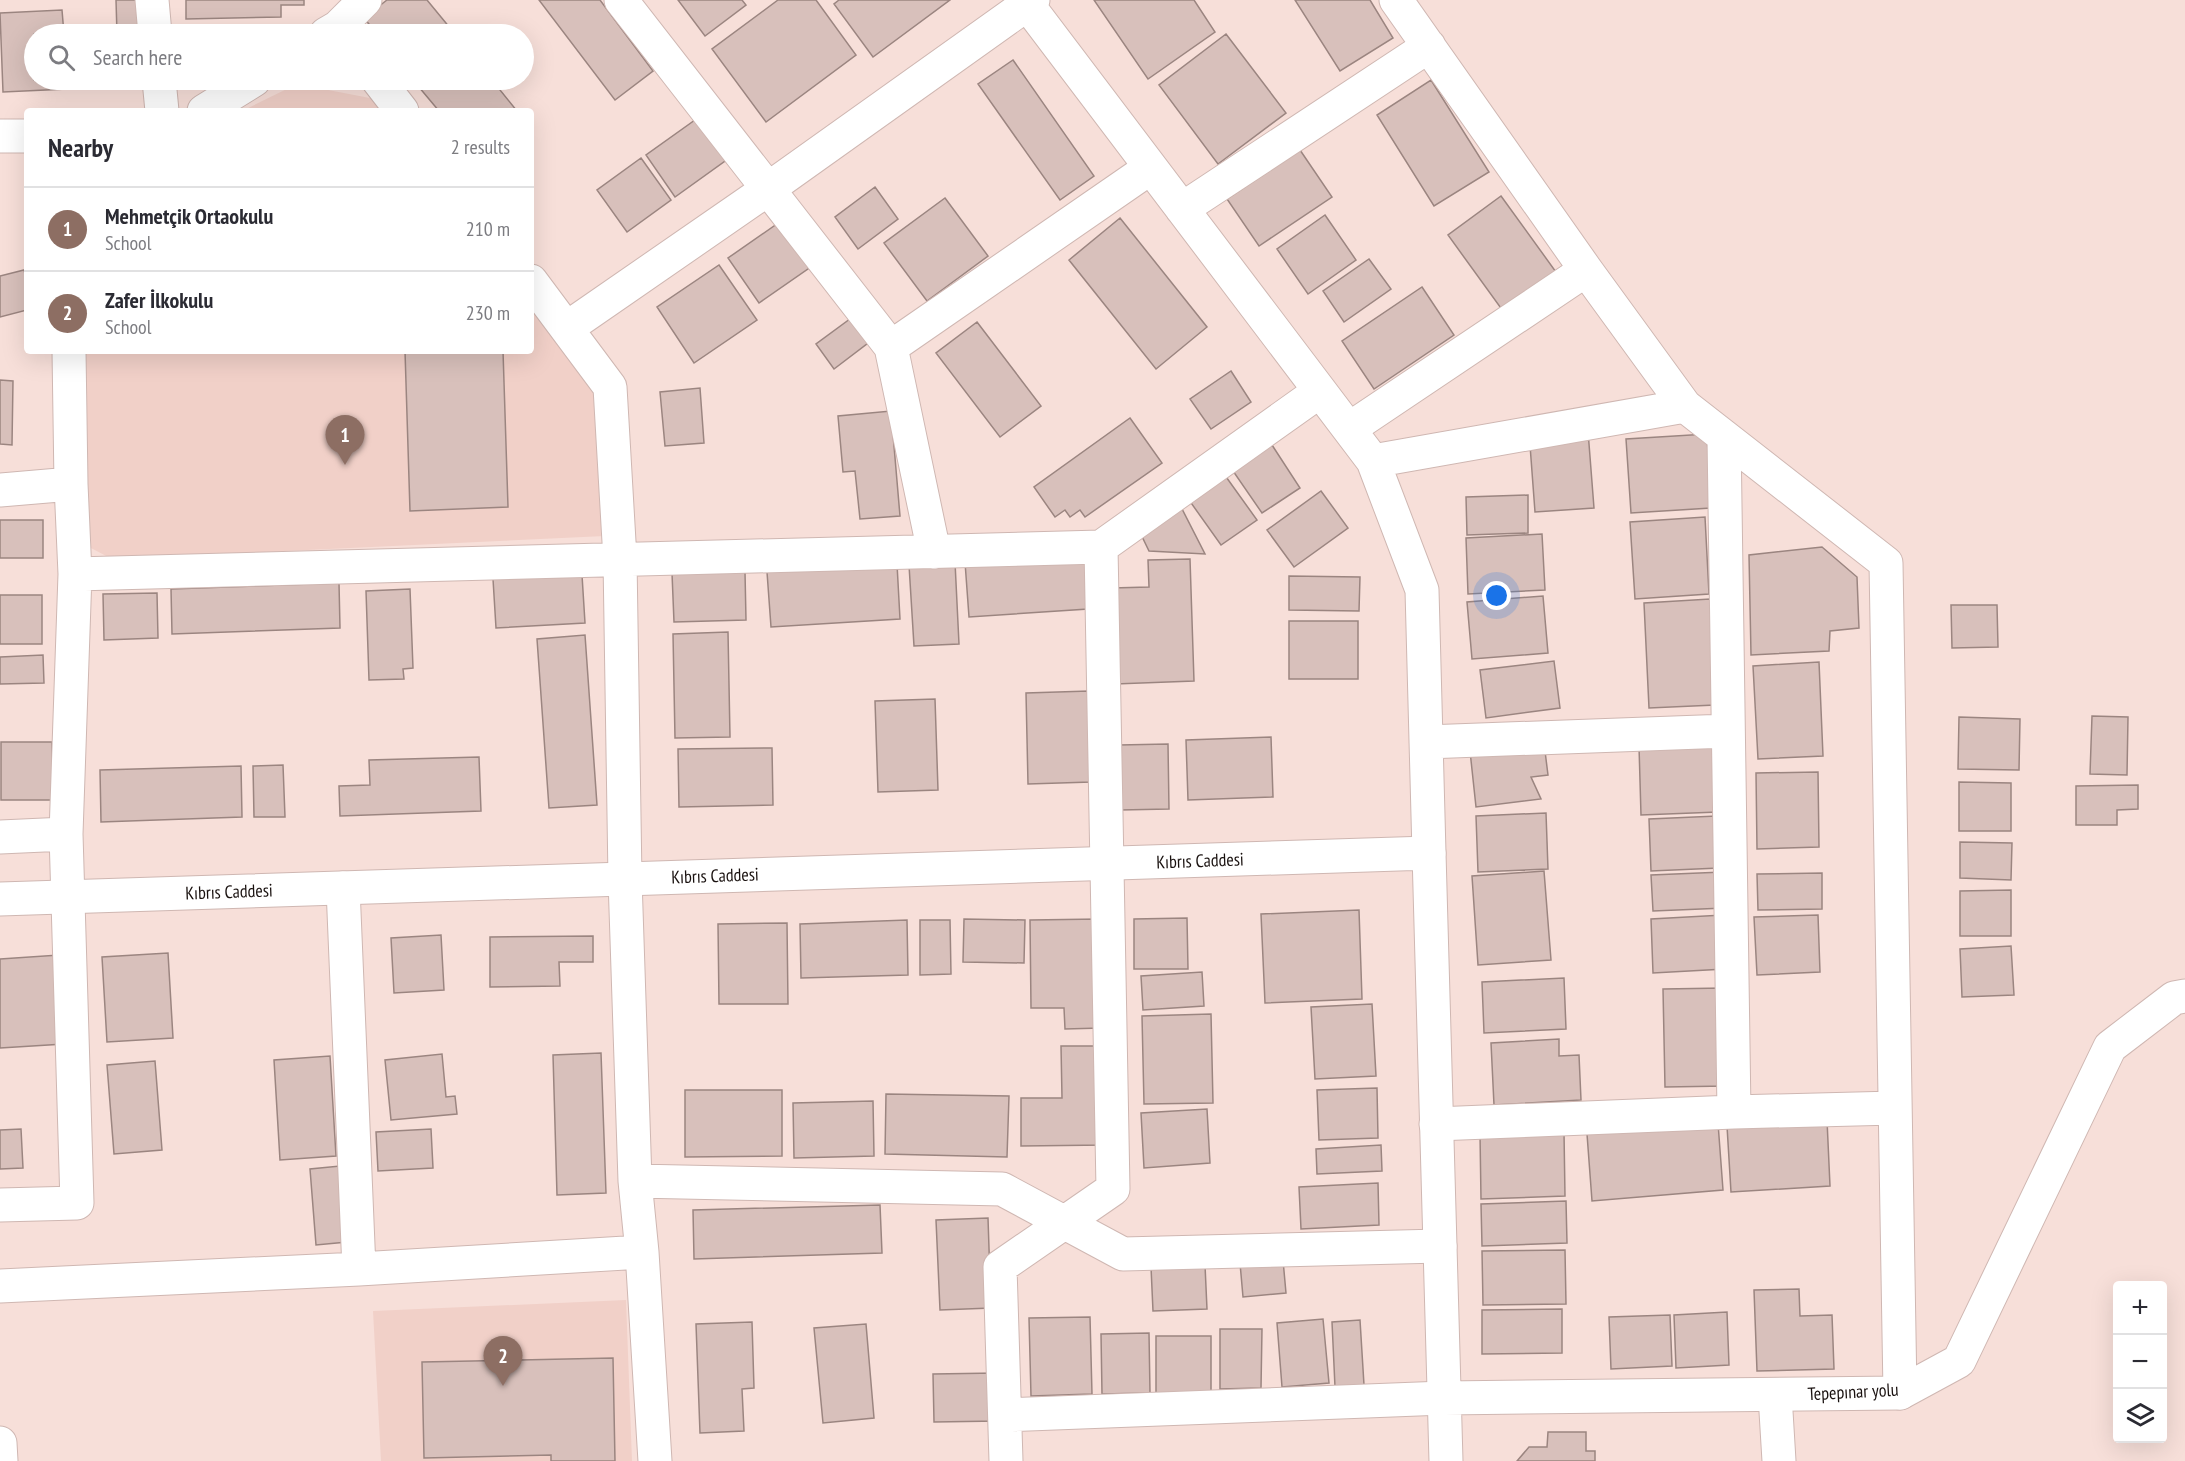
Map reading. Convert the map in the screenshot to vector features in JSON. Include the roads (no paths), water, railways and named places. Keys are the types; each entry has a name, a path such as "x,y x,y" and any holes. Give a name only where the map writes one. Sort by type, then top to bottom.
{"street":[{"path":"152,0 154,24"},
{"path":"343,24 365,0"},
{"path":"621,0 891,347 934,552"},
{"path":"1396,0 1685,406 1886,563 1900,1393"},
{"path":"567,328 768,189 1028,1 1150,168 1373,461 1422,590 1446,1461"},
{"path":"1182,209 1429,46"},
{"path":"160,90 162,108"},
{"path":"209,108 238,90"},
{"path":"386,90 400,108"},
{"path":"0,136 24,136"},
{"path":"891,347 1150,168"},
{"path":"1349,429 1586,270"},
{"path":"534,285 610,387 620,559 635,1181 642,1251 655,1461"},
{"path":"0,1206 77,1203 66,834 75,574 69,354"},
{"path":"75,574 1101,547 1320,391"},
{"path":"1373,461 1685,406"},
{"path":"1724,437 1734,1112"},
{"path":"0,490 71,484"},
{"path":"1006,1461 1000,1267 1113,1190 1101,547"},
{"path":"1426,742 1728,731"},
{"path":"0,837 66,834"},
{"name":"Kıbrıs Caddesi","path":"0,899 1429,853"},
{"path":"343,888 359,1269"},
{"name":"Tepepınar yolu","path":"1005,1414 1444,1398 1900,1393 1959,1361 2110,1047 2174,998 2185,996"},
{"path":"1436,1124 1896,1108"},
{"path":"635,1181 1002,1189 1123,1254 1440,1246"},
{"path":"0,1286 359,1269 642,1251"},
{"path":"1775,1395 1779,1461"},
{"path":"0,1443 1,1461"}],"place":[{"name":"Mehmetçik Ortaokulu","path":"345,465"},
{"name":"Zafer İlkokulu","path":"503,1386"}]}
